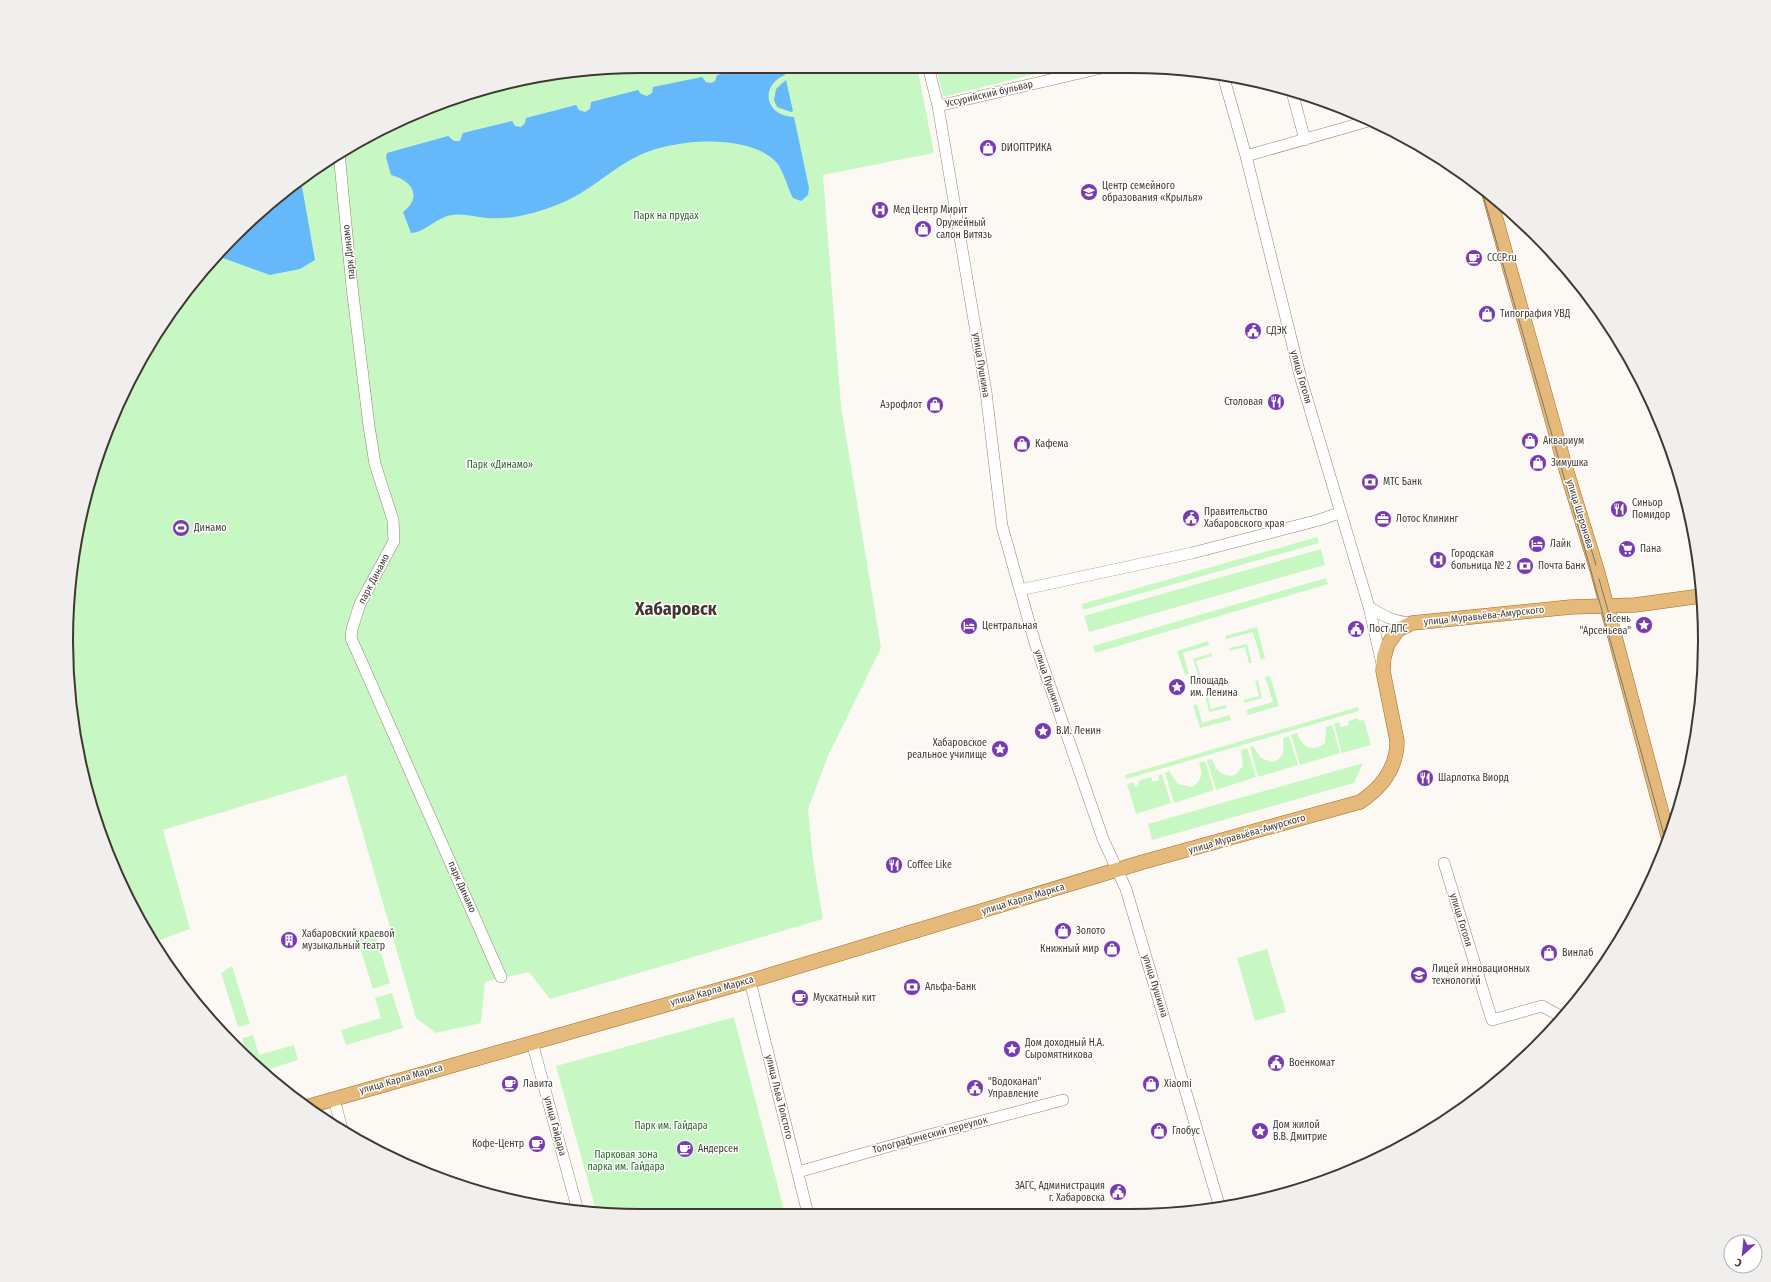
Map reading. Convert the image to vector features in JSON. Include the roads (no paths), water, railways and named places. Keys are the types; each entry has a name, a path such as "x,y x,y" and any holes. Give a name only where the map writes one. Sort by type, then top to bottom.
{"main road":[{"name":"улица Шеронова","path":"1491,203 1606,606 1666,829"},
{"name":"улица Муравьёва-Амурского","path":"1117,870 1360,802 1369,796 1387,776 1397,751 1397,742 1383,671 1384,657 1388,644 1398,630 1412,623 1572,607 1635,605 1696,597"},
{"name":"улица Карла Маркса","path":"313,1105 750,981 1117,870"}],"street":[{"name":"улица Пушкина","path":"930,73 938,106 986,392 1002,526 1037,649 1103,839 1128,897 1218,1202"},
{"name":"Уссурийский бульвар","path":"938,106 1080,73"},
{"name":"улица Гоголя","path":"1226,82 1246,156 1284,318 1339,513 1369,607 1383,671"},
{"path":"1293,97 1305,140"},
{"path":"1246,156 1362,123"},
{"name":"парк Динамо","path":"340,160 352,287 369,426 375,464 393,520 394,542 360,604 352,629 351,638 501,978"},
{"path":"1020,590 1192,553 1318,520 1339,513"},
{"path":"1369,607 1383,616 1398,622 1412,623"},
{"name":"улица Гоголя","path":"1444,863 1492,1020 1542,1006 1558,1015"},
{"name":"улица Льва Толстого","path":"750,981 807,1209"},
{"name":"улица Гайдара","path":"532,1042 577,1205"},
{"path":"334,1099 340,1123"},
{"name":"Топографический переулок","path":"798,1172 929,1135 1063,1100"}],"water":[{"path":"727,73 784,73 785,75 777,80 772,86 769,92 769,99 771,106 776,111 784,115 794,117 809,188 808,195 801,201 793,198 779,166 765,153 749,146 730,143 689,143 652,150 638,156 570,199 542,210 506,218 488,218 465,215 446,216 421,230 411,233 403,212 413,201 414,195 409,185 405,181 391,175 386,157 387,153 448,136 454,141 460,141 463,133 512,121 515,126 521,127 525,123 526,118 576,105 579,110 585,112 590,109 591,102 638,90 641,94 647,96 652,93 653,87 702,77 706,82 711,83 715,81 717,75"},
{"path":"786,80 793,111 791,112 777,107 774,100 776,89"},
{"path":"302,185 315,260 300,269 270,275 223,258 239,239 266,214"}],"tram line":[{"path":"1483,196 1591,571 1664,835"},
{"path":"1582,519 1596,565"},
{"path":"1599,579 1611,621"}],"place":[{"name":"DИОПТРИКА","path":"988,148"},
{"name":"Центр семейного образования «Крылья»","path":"1089,192"},
{"name":"Мед Центр Мирит","path":"880,210"},
{"name":"Оружейный салон Витязь","path":"923,229"},
{"name":"СССР.ru","path":"1474,258"},
{"name":"Типография УВД","path":"1487,314"},
{"name":"СДЭК","path":"1253,331"},
{"name":"Столовая","path":"1276,402"},
{"name":"Аэрофлот","path":"935,405"},
{"name":"Аквариум","path":"1530,441"},
{"name":"Кафема","path":"1022,444"},
{"name":"Зимушка","path":"1538,463"},
{"name":"МТС Банк","path":"1370,482"},
{"name":"Синьор Помидор","path":"1619,509"},
{"name":"Правительство Хабаровского края","path":"1191,518"},
{"name":"Лотос Клининг","path":"1383,519"},
{"name":"Динамо","path":"181,528"},
{"name":"Лайк","path":"1537,544"},
{"name":"Пана","path":"1627,549"},
{"name":"Городская больница № 2","path":"1438,560"},
{"name":"Почта Банк","path":"1525,566"},
{"name":"Ясень \"Арсеньева\"","path":"1644,625"},
{"name":"Центральная","path":"969,626"},
{"name":"Пост ДПС","path":"1356,629"},
{"name":"Площадь им. Ленина","path":"1177,687"},
{"name":"В.И. Ленин","path":"1043,731"},
{"name":"Хабаровское реальное училище","path":"1000,749"},
{"name":"Шарлотка Виорд","path":"1425,778"},
{"name":"Coffee Like","path":"894,865"},
{"name":"Золото","path":"1063,931"},
{"name":"Хабаровский краевой музыкальный театр","path":"289,940"},
{"name":"Книжный мир","path":"1112,949"},
{"name":"Винлаб","path":"1549,953"},
{"name":"Лицей инновационных технологий","path":"1419,975"},
{"name":"Альфа-Банк","path":"912,987"},
{"name":"Мускатный кит","path":"800,998"},
{"name":"Дом доходный Н.А. Сыромятникова","path":"1012,1049"},
{"name":"Военкомат","path":"1276,1063"},
{"name":"Лавита","path":"510,1084"},
{"name":"Xiaomi","path":"1151,1084"},
{"name":"\"Водоканал\" Управление","path":"975,1088"},
{"name":"Глобус","path":"1159,1131"},
{"name":"Дом жилой В.В. Дмитрие","path":"1260,1131"},
{"name":"Кофе-Центр","path":"537,1144"},
{"name":"Андерсен","path":"685,1149"},
{"name":"ЗАГС, Администрация г. Хабаровска","path":"1118,1192"}],"district":[{"name":"Хабаровск","path":"676,609"}],"park label":[{"name":"Парк на прудах","path":"666,216"},
{"name":"Парк «Динамо»","path":"500,465"},
{"name":"Парк им. Гайдара","path":"671,1126"},
{"name":"Парковая зона парка им. Гайдара","path":"626,1160"}]}
